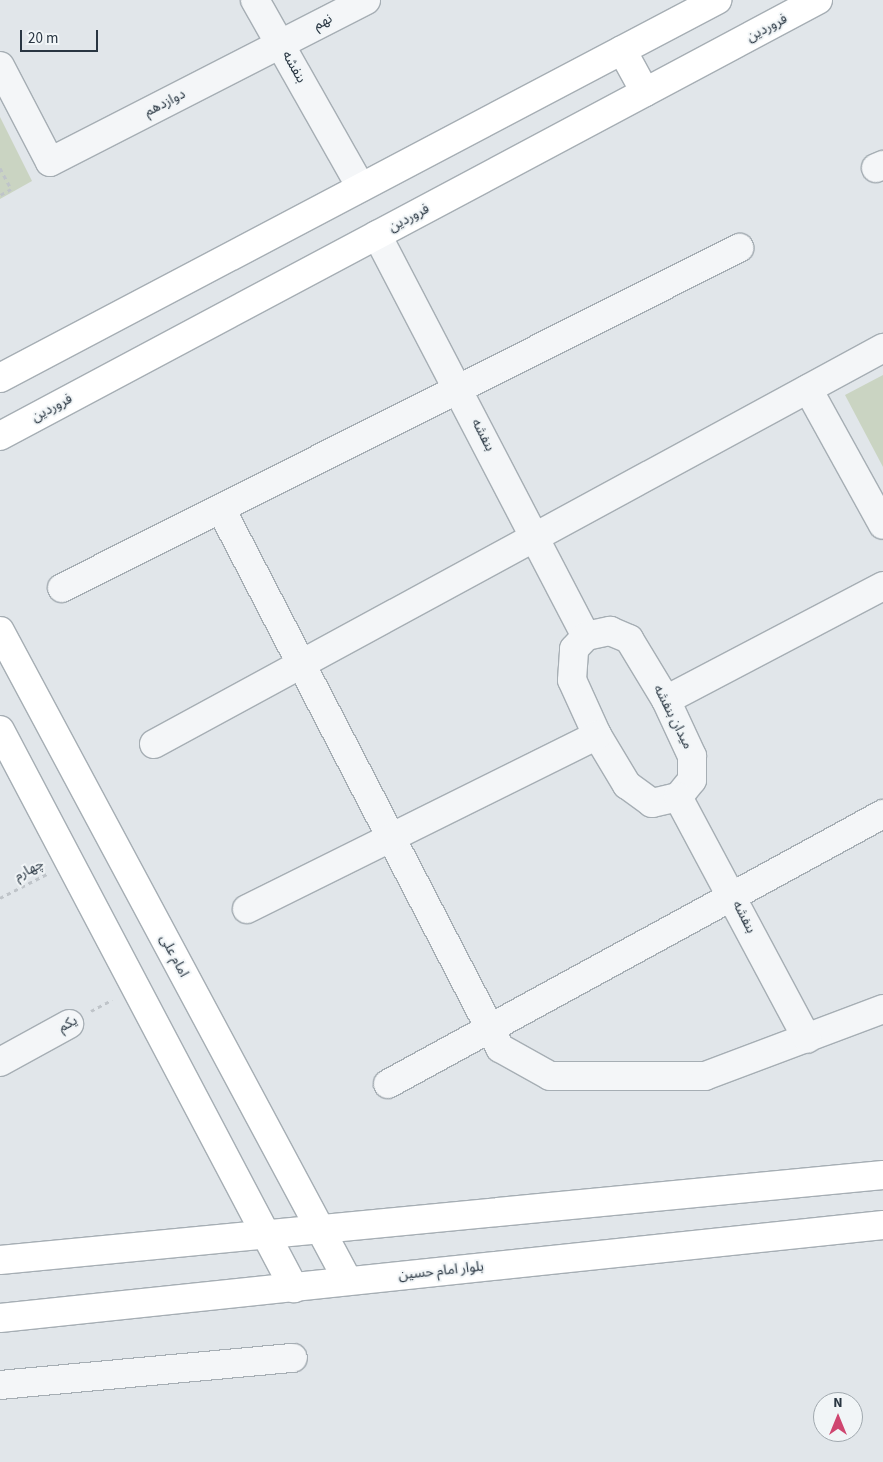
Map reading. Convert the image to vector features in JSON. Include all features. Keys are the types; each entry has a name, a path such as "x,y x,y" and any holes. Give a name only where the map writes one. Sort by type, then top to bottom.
{"street":[{"name":"بنفشه","path":"255,0 361,188"},
{"name":"نهم","path":"281,44 366,0"},
{"path":"0,378 717,0"},
{"name":"فروردین","path":"0,436 818,0"},
{"name":"دوازدهم","path":"0,66 50,162 281,44"},
{"path":"622,50 645,92"},
{"name":"بنفشه","path":"378,235 460,388 586,636"},
{"path":"62,588 739,248"},
{"path":"154,744 883,348"},
{"path":"808,389 883,525"},
{"path":"221,508 500,1048 550,1076 705,1076 883,1009"},
{"path":"666,700 883,586"},
{"name":"امام علی","path":"0,631 348,1281"},
{"name":"میدان بنفشه","path":"586,636 610,631 629,639 666,700 692,756 692,780 678,797"},
{"path":"586,636 574,649 572,680 597,735 627,785 652,803 678,797"},
{"path":"0,730 294,1288"},
{"path":"247,909 597,735"},
{"name":"بنفشه","path":"678,797 734,897 807,1039"},
{"path":"388,1084 734,897 883,814"},
{"name":"یکم","path":"0,1062 69,1024"},
{"path":"0,1260 265,1232 322,1232 883,1175"},
{"name":"بلوار امام حسین","path":"0,1318 883,1225"},
{"path":"0,1385 293,1358"}],"path":[{"path":"0,168 11,189 0,195"},
{"name":"چهارم","path":"0,898 69,862"},
{"name":"یکم","path":"69,1024 136,987"}],"green space":[{"path":"0,117 32,181 0,199"},
{"path":"883,375 883,467 845,395"}]}
